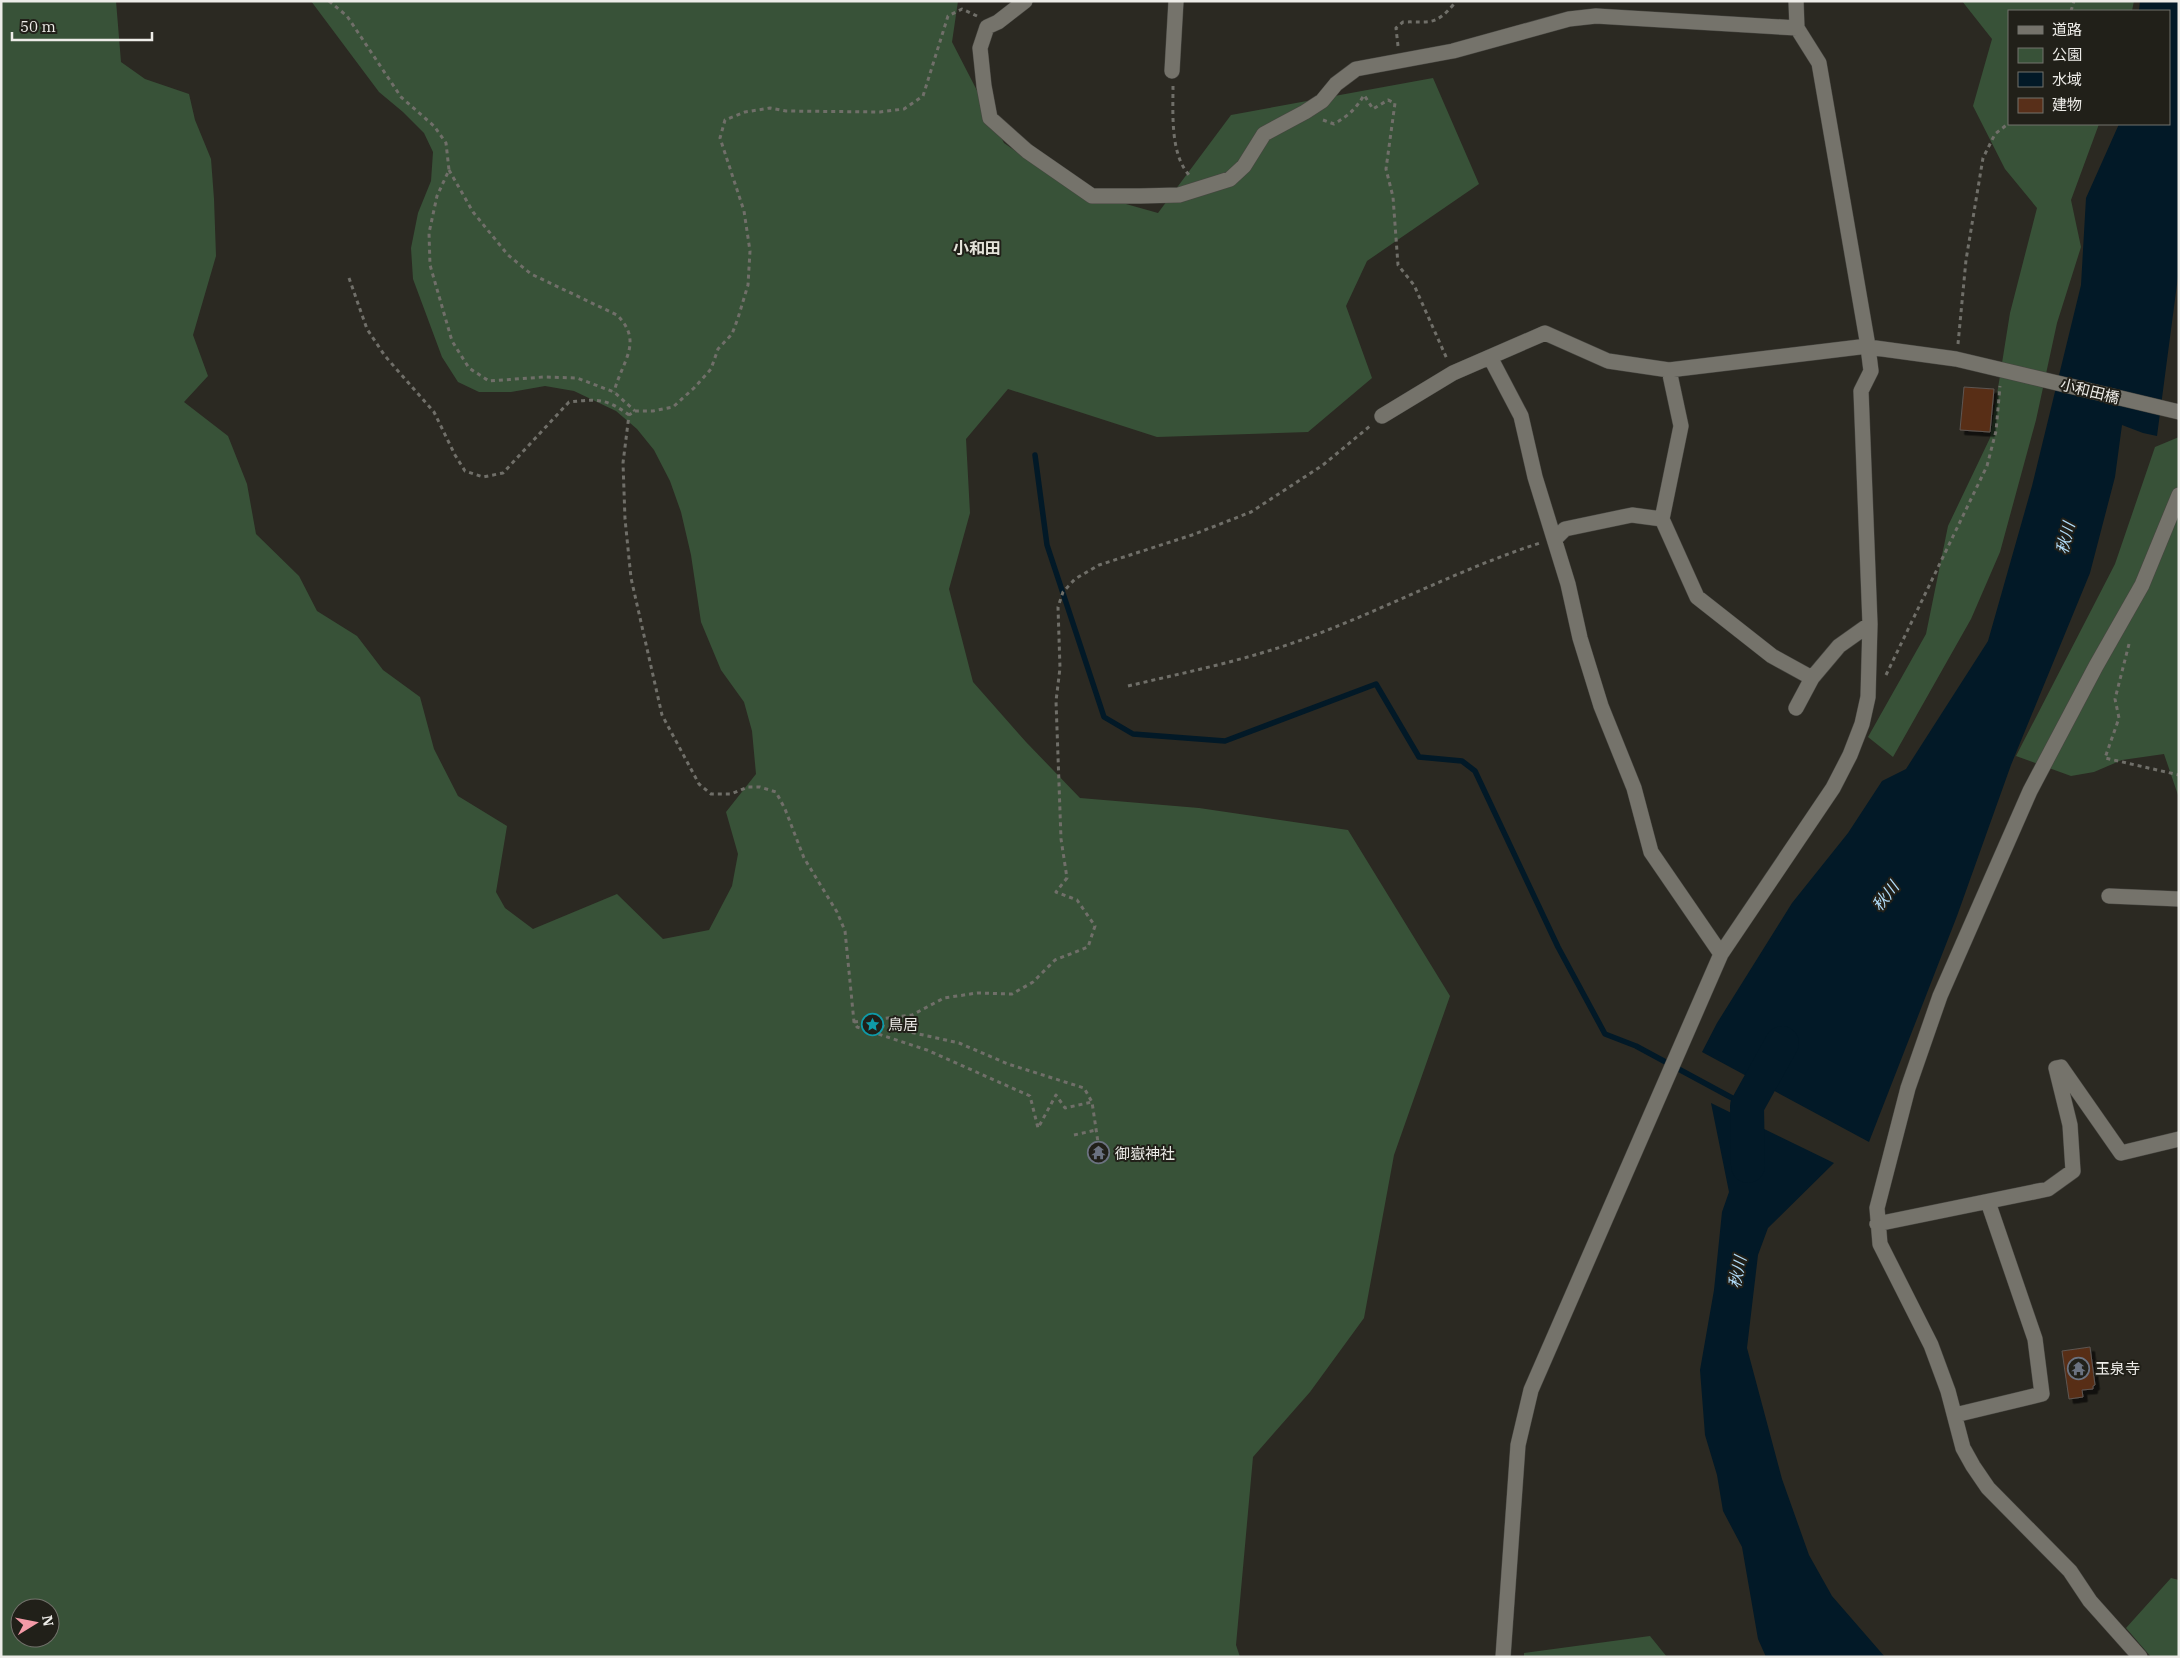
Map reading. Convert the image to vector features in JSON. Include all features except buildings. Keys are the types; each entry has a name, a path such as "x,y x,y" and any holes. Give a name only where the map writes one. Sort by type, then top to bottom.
{"street":[{"path":"1024,1 998,22 987,27 980,48 990,118 1027,151 1092,196 1180,195 1204,189 1230,179 1244,166 1264,134 1322,101 1336,84 1356,69 1453,51 1569,18 1596,16 1797,28"},
{"path":"1172,71 1176,1"},
{"path":"1382,416 1453,373 1545,333 1608,361 1669,370 1868,346 1819,63 1797,28 1796,1"},
{"name":"小和田橋","path":"1870,624 1861,391 1871,371 1868,347 1956,359 2179,412"},
{"path":"1490,357 1521,416 1535,478 1555,539 1580,638 1598,698 1634,788 1651,852 1721,954"},
{"path":"1669,370 1681,426 1662,519 1697,597 1772,656 1812,678"},
{"path":"2140,1657 2090,1601 2070,1571 1988,1488 1963,1448 1948,1391 1931,1345 1880,1244 1877,1208 1905,1097 1940,996 2030,791 2096,666 2142,585 2179,495"},
{"path":"1555,539 1565,528 1632,515 1662,519"},
{"path":"1796,708 1812,678 1839,646 1870,624"},
{"path":"1503,1657 1518,1445 1527,1403 1721,954 1833,788 1850,755 1862,724 1868,697 1870,624"},
{"path":"2109,896 2179,899"},
{"path":"1877,1224 2048,1189 2074,1171 2070,1125 2056,1068 2060,1067 2122,1153 2179,1139"},
{"path":"1955,1415 2042,1394 2034,1339 1988,1202"}],"path":[{"path":"329,1 347,16 401,97 434,126 446,143 449,170 473,212 508,255 531,274 617,315 626,324 632,340 614,392"},
{"path":"1397,62 1400,51 1396,42 1396,28 1403,22 1432,23 1446,13 1454,4 1454,1"},
{"path":"987,27 973,12 962,9 948,16 923,96 904,109 880,112 786,112 770,108 746,112 725,120 720,138 744,211 750,251 748,285 732,334 718,349 711,369 706,376 673,407 653,411 635,411 629,415 623,463 626,529 631,578 662,715 699,784 711,794 731,794 748,787 760,787 776,792 786,809 804,858 837,912 844,931 854,1022 857,1027 927,1050 1030,1096 1038,1128 1056,1095 1065,1108 1092,1102"},
{"path":"1172,71 1171,119 1182,167 1204,189"},
{"path":"1322,101 1319,114 1324,122 1334,124 1355,111 1364,95 1373,109 1388,100 1395,103 1386,169 1393,197 1398,265 1414,285 1453,373"},
{"path":"1956,359 1966,260 1983,158 1996,134 2008,124"},
{"path":"449,170 437,196 429,233 430,265 452,341 469,368 489,381 577,378 614,392 635,411"},
{"path":"349,278 366,330 385,356 434,412 455,455 466,471 484,476 503,473 569,402 593,400 612,403 629,415"},
{"path":"1868,697 1887,672 1987,466 1996,431 2002,369"},
{"path":"854,1022 912,1015 944,998 977,993 1012,994 1033,982 1055,960 1088,947 1095,926 1077,900 1056,892 1067,878 1061,839 1056,701 1060,668 1058,607 1063,592 1075,579 1099,565 1192,535 1251,512 1323,465 1382,416"},
{"path":"1128,686 1201,671 1304,639 1493,559 1555,539"},
{"path":"2132,635 2115,699 2119,718 2105,758 2179,775"},
{"path":"862,1021 959,1043 1008,1064 1084,1088 1092,1102 1099,1149"},
{"path":"1074,1134 1096,1130"}],"green space":[{"path":"1,1 116,1 121,62 145,79 189,94 195,120 211,159 216,256 193,335 208,376 184,402 228,436 247,484 256,534 299,576 317,611 357,636 383,670 420,697 434,749 458,796 507,826 496,892 505,908 533,929 617,894 663,939 709,930 732,886 738,854 726,812 756,774 752,731 744,702 721,670 701,622 691,555 681,512 670,481 654,450 637,429 616,411 574,391 545,386 511,392 479,392 458,382 442,357 413,279 411,248 418,213 431,181 433,152 424,133 379,92 311,1 958,1 952,42 1004,143 1069,188 1158,213 1231,115 1433,78 1479,184 1367,261 1346,306 1372,378 1308,432 1157,437 1008,389 966,439 970,513 949,589 973,682 1026,742 1080,798 1199,808 1348,830 1450,996 1394,1155 1364,1318 1310,1392 1253,1457 1236,1645 1240,1657 1,1657"},
{"path":"1962,1 2134,1 2132,10 2008,10 2008,125 2099,125 2071,200 2081,247 2057,323 2036,420 2000,552 1971,619 1893,757 1868,737 1926,634 1948,526 1990,438 2010,313 2037,208 2005,169 1973,106 1992,39"},
{"path":"2179,437 2179,798 2164,754 2122,760 2094,772 2071,776 2016,756 2115,564 2155,447"},
{"path":"2171,1578 2179,1580 2179,1657 2151,1657 2126,1628"},
{"path":"1650,1636 1667,1657 1524,1657 1524,1653"}],"water":[{"path":"2140,1 2179,1 2179,269 2157,436 2122,425 2115,477 2090,573 2011,765 1957,916 1869,1142 1702,1052 1717,1023 1792,903 1848,833 1882,781 1906,769 1988,641 2032,486 2081,285 2086,198 2119,125 2170,125 2170,10 2139,10"},
{"path":"1711,1103 1834,1163 1768,1228 1758,1255 1747,1348 1782,1479 1809,1555 1832,1596 1885,1657 1766,1657 1758,1639 1742,1547 1723,1511 1717,1475 1705,1435 1700,1370 1714,1290 1722,1212 1729,1192"}],"waterway":[{"path":"1035,455 1047,545 1104,717 1133,734 1225,741 1376,684 1419,757 1462,761 1475,771 1558,947 1605,1034 1636,1046 1747,1106"},
{"name":"秋川","path":"1748,1166 1747,1106 1782,1043"}],"place":[{"name":"鳥居","path":"872,1024"},
{"name":"御嶽神社","path":"1099,1153"},
{"name":"玉泉寺","path":"2079,1368"}],"district":[{"name":"小和田","path":"977,248"}]}
